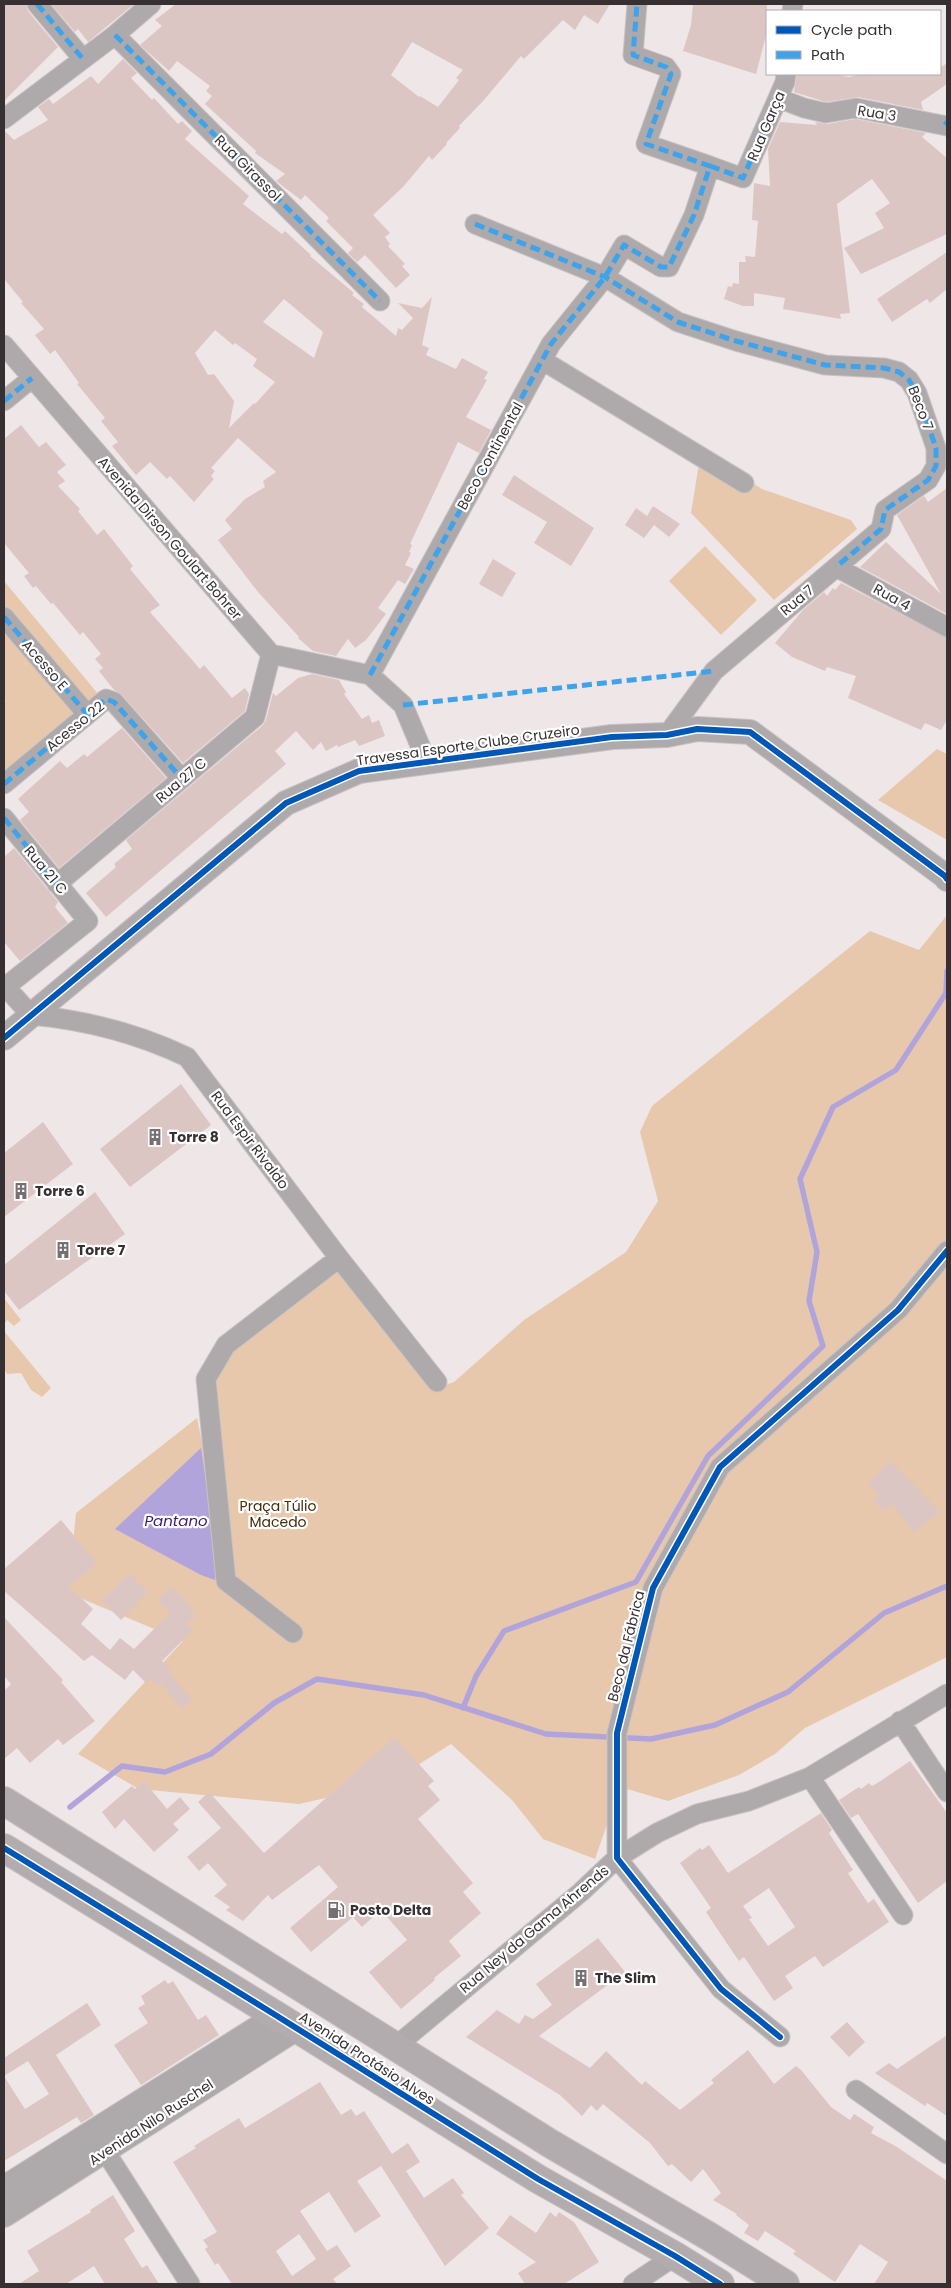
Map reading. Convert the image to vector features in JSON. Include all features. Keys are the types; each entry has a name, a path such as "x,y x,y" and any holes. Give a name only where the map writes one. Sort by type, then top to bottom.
{"main road":[{"name":"Avenida Protásio Alves","path":"4,1801 552,2144 710,2237 785,2284"},
{"name":"Avenida Protásio Alves","path":"4,1848 538,2179 675,2256 720,2284"},
{"path":"240,1950 292,2009 287,2022"},
{"path":"538,2179 558,2176 563,2172 563,2160 552,2144"}],"street":[{"path":"37,4 83,58"},
{"path":"4,119 116,35 152,4"},
{"path":"637,4 633,54 666,67 671,74 646,144 710,166"},
{"name":"Rua Girassol","path":"116,35 380,300"},
{"name":"Rua Garça","path":"710,166 743,178 785,82 786,75"},
{"name":"Rua 3","path":"778,98 804,108 826,113 856,108 946,124"},
{"name":"Beco Continental","path":"370,675 551,344 605,277 624,245 661,267 669,267 694,215 710,166"},
{"path":"475,224 605,277"},
{"name":"Beco 7","path":"605,277 678,322 736,341 825,365 884,368 899,372 909,380 917,393 936,448 936,466 928,480 885,510 881,529"},
{"name":"Avenida Dirson Goulart Bohrer","path":"4,345 271,654"},
{"path":"542,360 744,483"},
{"path":"4,401 32,378"},
{"name":"Rua 7","path":"667,735 714,671 881,529"},
{"name":"Rua 4","path":"836,567 947,627"},
{"name":"Acesso E","path":"4,617 87,714"},
{"path":"271,654 370,675 403,705 427,762"},
{"name":"Rua 27 C","path":"57,884 255,717 271,654"},
{"name":"Acesso 22","path":"4,784 106,699 114,702 182,779"},
{"name":"Travessa Esporte Clube Cruzeiro","path":"4,1038 286,803 359,771 612,737 667,735 697,729 750,732 946,876 947,879"},
{"name":"Rua 21 C","path":"4,818 88,921 4,987"},
{"path":"4,987 31,1015"},
{"name":"Rua Espir Rivaldo","path":"31,1015 69,1018 157,1043 187,1057 339,1258 437,1382"},
{"name":"Beco da Fábrica","path":"617,1858 616,1738 653,1588 720,1466 898,1310 947,1251"},
{"path":"293,1633 226,1581 206,1379 226,1345 339,1258"},
{"name":"Rua Ney da Gama Ahrends","path":"396,2046 581,1892 617,1858 657,1834 697,1814 749,1801 810,1777 947,1694"},
{"path":"900,1722 947,1792"},
{"path":"810,1777 903,1916"},
{"path":"617,1858 721,1989 780,2037"},
{"name":"Avenida Nilo Ruschel","path":"4,2216 99,2142 287,2022"},
{"path":"856,2090 944,2148"},
{"path":"99,2142 190,2284"},
{"name":"Avenida Nilo Ruschel","path":"4,2188 99,2142"},
{"path":"632,2284 675,2256"}],"green space":[{"path":"701,451 762,489 851,520 857,529 774,600 691,513"},
{"path":"705,546 757,600 721,635 669,581"},
{"path":"4,581 109,707 4,779 4,703 6,701 4,699"},
{"path":"937,749 947,754 947,840 878,800"},
{"name":"Praça Túlio Macedo","path":"947,915 947,1657 805,1728 775,1754 739,1775 668,1801 620,1787 595,1859 543,1839 512,1800 451,1744 388,1784 299,1804 139,1789 78,1754 183,1641 68,1593 76,1513 197,1418 230,1576 215,1377 231,1348 342,1267 430,1390 454,1382 524,1320 626,1252 658,1201 640,1132 652,1106 870,931 919,950"},
{"path":"4,1298 21,1320 14,1326 7,1320 4,1325"},
{"path":"4,1331 51,1388 42,1397 31,1390 21,1373 7,1374 4,1369"}],"water":[{"name":"Pantano","path":"201,1448 217,1555 215,1580 201,1575 115,1529"}],"building":[{"path":"4,4 26,4 28,11 58,47 4,101"},
{"path":"51,4 134,4 88,42 78,29 75,32"},
{"path":"176,4 610,4 598,24 584,15 575,30 563,20 524,59 521,56 459,126 460,128 447,144 432,160 429,156 403,187 373,215 390,233 385,237 390,244 388,246 405,264 402,266 410,275 396,288 365,255 357,262 348,253 353,248 326,221 329,218 305,195 301,200 276,181 285,174 255,153 256,151 205,104 212,96 206,91 210,86 177,61 169,71 140,45 162,26 155,20","holes":["412,42 463,70 456,78 459,80 438,107 419,97 391,75"]},
{"path":"693,4 767,4 766,36 756,74 683,51 691,25"},
{"path":"123,59 137,73 131,78 152,100 154,98 178,124 182,121 192,131 185,139 249,196 243,204 282,234 285,231 310,256 354,293 352,295 364,304 362,307 396,336 398,328 402,330 413,318 398,303 422,308 432,297 422,345 429,348 426,355 456,369 462,358 488,372 484,379 487,380 466,417 491,430 479,453 458,442 410,544 412,545 409,552 411,553 405,565 414,569 405,584 398,580 378,608 386,614 366,640 355,648 348,639 336,656 313,651 298,638 258,592 218,540 232,529 225,520 245,499 265,487 263,481 276,472 238,438 211,468 215,471 211,476 214,479 194,502 170,476 167,479 150,462 136,475 112,446 118,442 101,421 105,418 77,384 79,383 55,350 50,354 35,335 44,329 21,303 23,302 4,279 4,130 14,140 48,120 38,107 49,99 53,104 91,76 98,84","holes":["284,299 323,332 314,358 263,322","215,330 233,345 235,343 257,359 253,366 275,382 229,428 234,401 214,374 208,375 195,353"]},
{"path":"947,63 947,84 921,102 923,110 858,97 826,102 794,92 797,75 838,75 849,77 858,75 941,75 941,67"},
{"path":"856,119 926,133 922,137 947,158 947,234 861,274 844,248 884,228 875,213 890,203 872,179 837,204 850,313 840,314 841,319 783,309 785,298 754,293 754,306 743,306 724,299 728,286 732,287 733,283 739,284 739,262 746,262 745,256 755,257 758,221 752,220 754,183 770,186 768,149 780,122 817,125 815,122 827,124"},
{"path":"947,252 947,289 930,303 927,299 892,322 877,299"},
{"path":"21,425 39,447 46,442 66,465 57,472 65,481 58,486 80,509 78,511 97,535 104,529 133,566 130,569 160,605 150,612 200,669 204,665 232,698 245,688 249,694 245,711 183,763 122,695 114,690 99,671 103,668 95,659 101,654 83,632 80,635 36,586 33,588 24,576 29,573 4,543 4,439"},
{"path":"514,475 594,528 571,566 534,543 547,522 502,495"},
{"path":"947,488 947,614 860,567 886,542 941,594 897,515 924,496 928,502"},
{"path":"653,506 680,524 669,537 654,525 644,538 625,525 636,508 647,516"},
{"path":"493,559 516,573 502,597 479,584"},
{"path":"841,583 947,638 947,720 941,730 925,723 921,730 848,698 856,676 827,667 825,671 792,657 775,643 803,610 824,592 827,596 833,588 835,590"},
{"path":"312,674 339,680 346,692 344,694 362,719 369,715 372,723 379,720 385,736 359,746 355,740 338,747 337,745 326,751 321,742 313,750 296,731 275,751 286,764 106,917 86,893 116,867 114,864 132,849 126,840 262,726 266,720 273,693 276,696 298,678"},
{"path":"122,728 166,778 59,868 20,820 29,812 18,799 60,761 67,768 84,754 87,757"},
{"path":"14,848 58,902 55,907 68,923 20,961 4,942 4,857"},
{"name":"Torre 8","path":"181,1084 211,1125 130,1187 100,1149"},
{"name":"Torre 6","path":"43,1122 73,1164 4,1217 4,1153"},
{"name":"Torre 7","path":"95,1192 125,1234 19,1310 4,1291 4,1265"},
{"path":"890,1461 940,1512 913,1532 892,1503 884,1511 873,1500 879,1494 868,1483"},
{"path":"61,1520 97,1563 69,1587 93,1609 81,1624 110,1650 120,1638 134,1649 170,1613 158,1600 170,1587 184,1597 183,1599 192,1608 190,1610 196,1616 187,1624 193,1630 162,1661 172,1671 170,1673 192,1699 182,1709 160,1683 157,1686 150,1678 146,1683 133,1670 125,1680 92,1655 84,1661 4,1591 4,1569"},
{"path":"129,1573 148,1592 121,1620 102,1601"},
{"path":"4,1617 63,1680 61,1682 95,1721 63,1745 58,1739 30,1763 17,1748 4,1759 4,1691 11,1684 4,1676"},
{"path":"395,1737 434,1781 428,1786 440,1800 418,1819 473,1883 463,1892 481,1913 449,1941 461,1956 401,2009 369,1972 407,1940 381,1910 362,1927 353,1917 311,1952 290,1928 338,1887 319,1865 272,1900 268,1895 243,1921 226,1910 230,1907 214,1896 227,1885 208,1863 199,1871 187,1857 221,1828 198,1802 209,1792 264,1853"},
{"path":"910,1761 947,1813 947,1881 918,1903 858,1814 851,1818 839,1800 859,1787 861,1789 869,1783 872,1786"},
{"path":"144,1781 167,1809 180,1797 190,1809 173,1824 179,1830 154,1852 124,1819 115,1829 102,1812 132,1786 135,1789"},
{"path":"821,1813 832,1830 829,1833 853,1870 848,1873 868,1903 874,1899 889,1922 823,1967 815,1956 785,1976 793,1988 774,2001 744,1957 739,1961 730,1948 706,1912 711,1908 680,1863 700,1848 702,1850 709,1845 728,1873","holes":["769,1888 795,1927 768,1946 749,1919 752,1918 743,1906"]},
{"path":"598,1938 625,1972 539,2036 590,2068 606,2051 642,2085 645,2081 680,2110 714,2083 711,2080 748,2050 774,2084 796,2066 831,2107 850,2120 854,2114 874,2127 871,2133 897,2147 947,2181 947,2284 874,2284 888,2262 860,2244 835,2282 793,2254 796,2251 765,2231 758,2241 744,2233 749,2225 737,2214 713,2200 721,2193 703,2169 691,2182 672,2164 668,2166 650,2143 603,2104 597,2111 591,2105 582,2116 560,2095 466,2037 497,2010 519,2024 525,2015 533,2019 552,2005 536,1984"},
{"path":"165,1980 168,1984 173,1981 198,2020 206,2015 219,2035 141,2085 114,2045 148,2023 138,2008 145,2004 141,1996"},
{"path":"87,2003 101,2025 56,2055 94,2115 81,2123 77,2117 4,2161 4,2058","holes":["28,2061 49,2094 25,2109 4,2076"]},
{"path":"847,2022 865,2042 849,2057 830,2037"},
{"path":"947,2035 947,2116 927,2103 925,2106 875,2073 889,2063 897,2069"},
{"path":"320,2082 341,2115 351,2109 356,2116 364,2111 392,2154 408,2143 420,2162 406,2171 424,2198 453,2178 464,2193 461,2195 489,2228 445,2266 381,2166 357,2181 381,2216 355,2233 329,2192 300,2211 327,2251 337,2245 351,2266 333,2279 337,2284 232,2284 218,2263 215,2265 205,2249 208,2247 203,2240 217,2232 173,2162 196,2148 194,2146 239,2118 245,2128","holes":["299,2234 316,2259 292,2276 276,2251"]},
{"path":"113,2195 135,2231 124,2239 142,2268 147,2265 159,2284 105,2284 94,2266 66,2284 19,2284 39,2271 27,2251 91,2212 90,2210"},
{"path":"550,2212 556,2217 559,2212 574,2222 599,2262 564,2284 525,2284 518,2273 536,2262 496,2234 510,2215 536,2233"}],"waterway":[{"path":"463,1708 476,1676 504,1631 636,1582 708,1456 823,1346 809,1301 817,1252 800,1179 833,1107 896,1070 946,993 947,971"},
{"path":"70,1807 122,1766 165,1772 211,1754 274,1703 317,1679 424,1695 546,1734 651,1739 715,1725 788,1692 884,1613 947,1586"}],"marked path":[{"path":"37,4 83,59"},
{"path":"370,675 551,344 605,277 624,245 661,267 669,267 694,215 710,166 646,144 671,74 666,67 633,55 637,4"},
{"path":"115,35 380,301"},
{"path":"710,166 743,178 778,98"},
{"path":"475,224 605,277 678,322 736,341 825,365 884,368 899,372 909,380 917,393 936,448 936,466 928,480 885,510 881,529 836,567"},
{"path":"4,401 32,378"},
{"path":"4,617 87,714"},
{"path":"403,705 714,671"},
{"path":"4,784 106,699 114,702 182,779"},
{"path":"4,818 57,884"}],"cycle path":[{"path":"4,1038 286,803 359,771 612,737 667,735 697,729 750,732 947,879"},
{"path":"780,2037 721,1989 617,1858 617,1733 653,1588 720,1467 898,1310 947,1251"},
{"path":"4,1848 538,2179 675,2256 720,2284"}],"place":[{"name":"Torre 8","path":"155,1137"},
{"name":"Torre 6","path":"21,1191"},
{"name":"Torre 7","path":"63,1250"},
{"name":"Posto Delta","path":"336,1910"},
{"name":"The Slim","path":"581,1978"}]}
